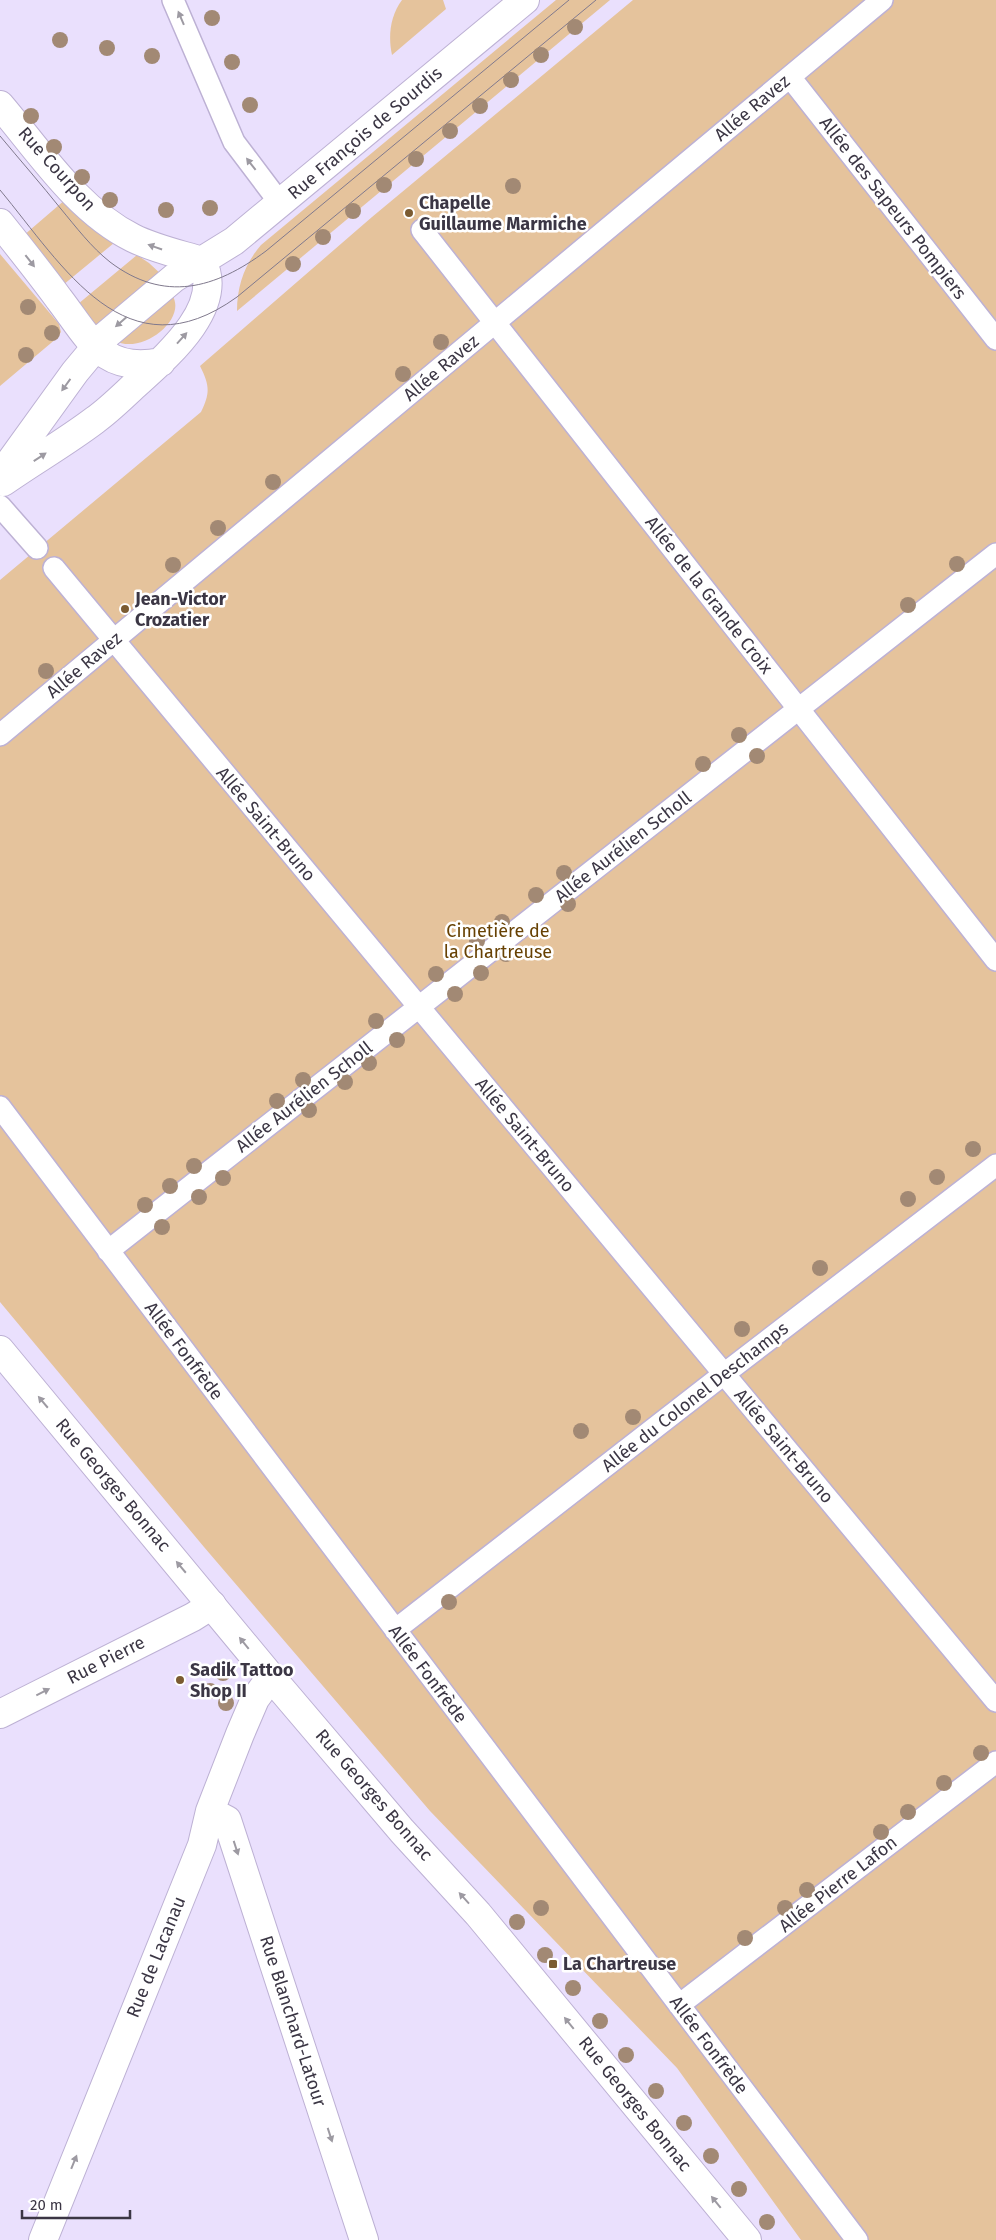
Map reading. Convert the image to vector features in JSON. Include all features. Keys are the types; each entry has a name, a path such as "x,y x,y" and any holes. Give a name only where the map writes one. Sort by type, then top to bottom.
{"street":[{"name":"Rue François de Sourdis","path":"0,476 95,346 163,286 234,242 525,0"},
{"name":"Rue Courpon","path":"0,104 74,192 104,220 134,239 202,261"},
{"path":"0,223 60,300 80,331 95,346 118,361 135,365 161,362"},
{"path":"0,484 96,420 161,362 187,333 202,306 208,283 208,272 202,261"},
{"name":"Rue Georges Bonnac","path":"0,1350 402,1831 478,1914 747,2240"},
{"name":"Rue Pierre","path":"0,1714 193,1617 212,1605"},
{"name":"Rue de Lacanau","path":"43,2240 202,1845 210,1811 255,1699 272,1677"},
{"name":"Rue Blanchard-Latour","path":"210,1811 227,1820 364,2240"}],"lane":[{"path":"173,0 234,142 280,203"},
{"name":"Allée Ravez","path":"0,735 882,0"},
{"name":"Allée des Sapeurs Pompiers","path":"790,77 996,339"},
{"name":"Allée de la Grande Croix","path":"422,230 996,960"},
{"path":"0,506 37,548"},
{"name":"Allée Aurélien Scholl","path":"108,1251 996,554"},
{"name":"Allée Saint-Bruno","path":"54,568 996,1701"},
{"name":"Allée Fonfrède","path":"0,1107 857,2240"},
{"name":"Allée du Colonel Deschamps","path":"395,1630 996,1165"},
{"name":"Allée Pierre Lafon","path":"679,2005 996,1762"}],"green space":[{"path":"402,0 443,0 446,9 392,55 391,27 395,13"},
{"path":"556,0 610,0 237,311 238,292 243,275 250,260 261,245"},
{"name":"Cimetière de la Chartreuse","path":"633,0 996,0 996,2240 801,2240 677,2068 430,1811 204,1547 0,1302 0,580 201,412 208,389 200,366 372,217"},
{"path":"66,199 87,222 114,243 63,285 23,236"},
{"path":"0,254 59,324 61,332 57,338 0,386"},
{"path":"137,255 163,276 98,329 78,304"},
{"path":"172,295 175,304 174,314 160,332 150,339 138,343 126,344 115,341"}],"tram line":[{"path":"0,136 84,237 110,262 130,275 150,283 170,287 208,282 228,275 266,251 569,0"},
{"path":"0,190 74,279 101,302 130,319 162,325 198,319 237,297 596,0"}],"place":[{"name":"Chapelle Guillaume Marmiche","path":"409,213"},
{"name":"Jean-Victor Crozatier","path":"125,609"},
{"name":"Sadik Tattoo Shop II","path":"180,1680"},
{"name":"La Chartreuse","path":"553,1964"}]}
